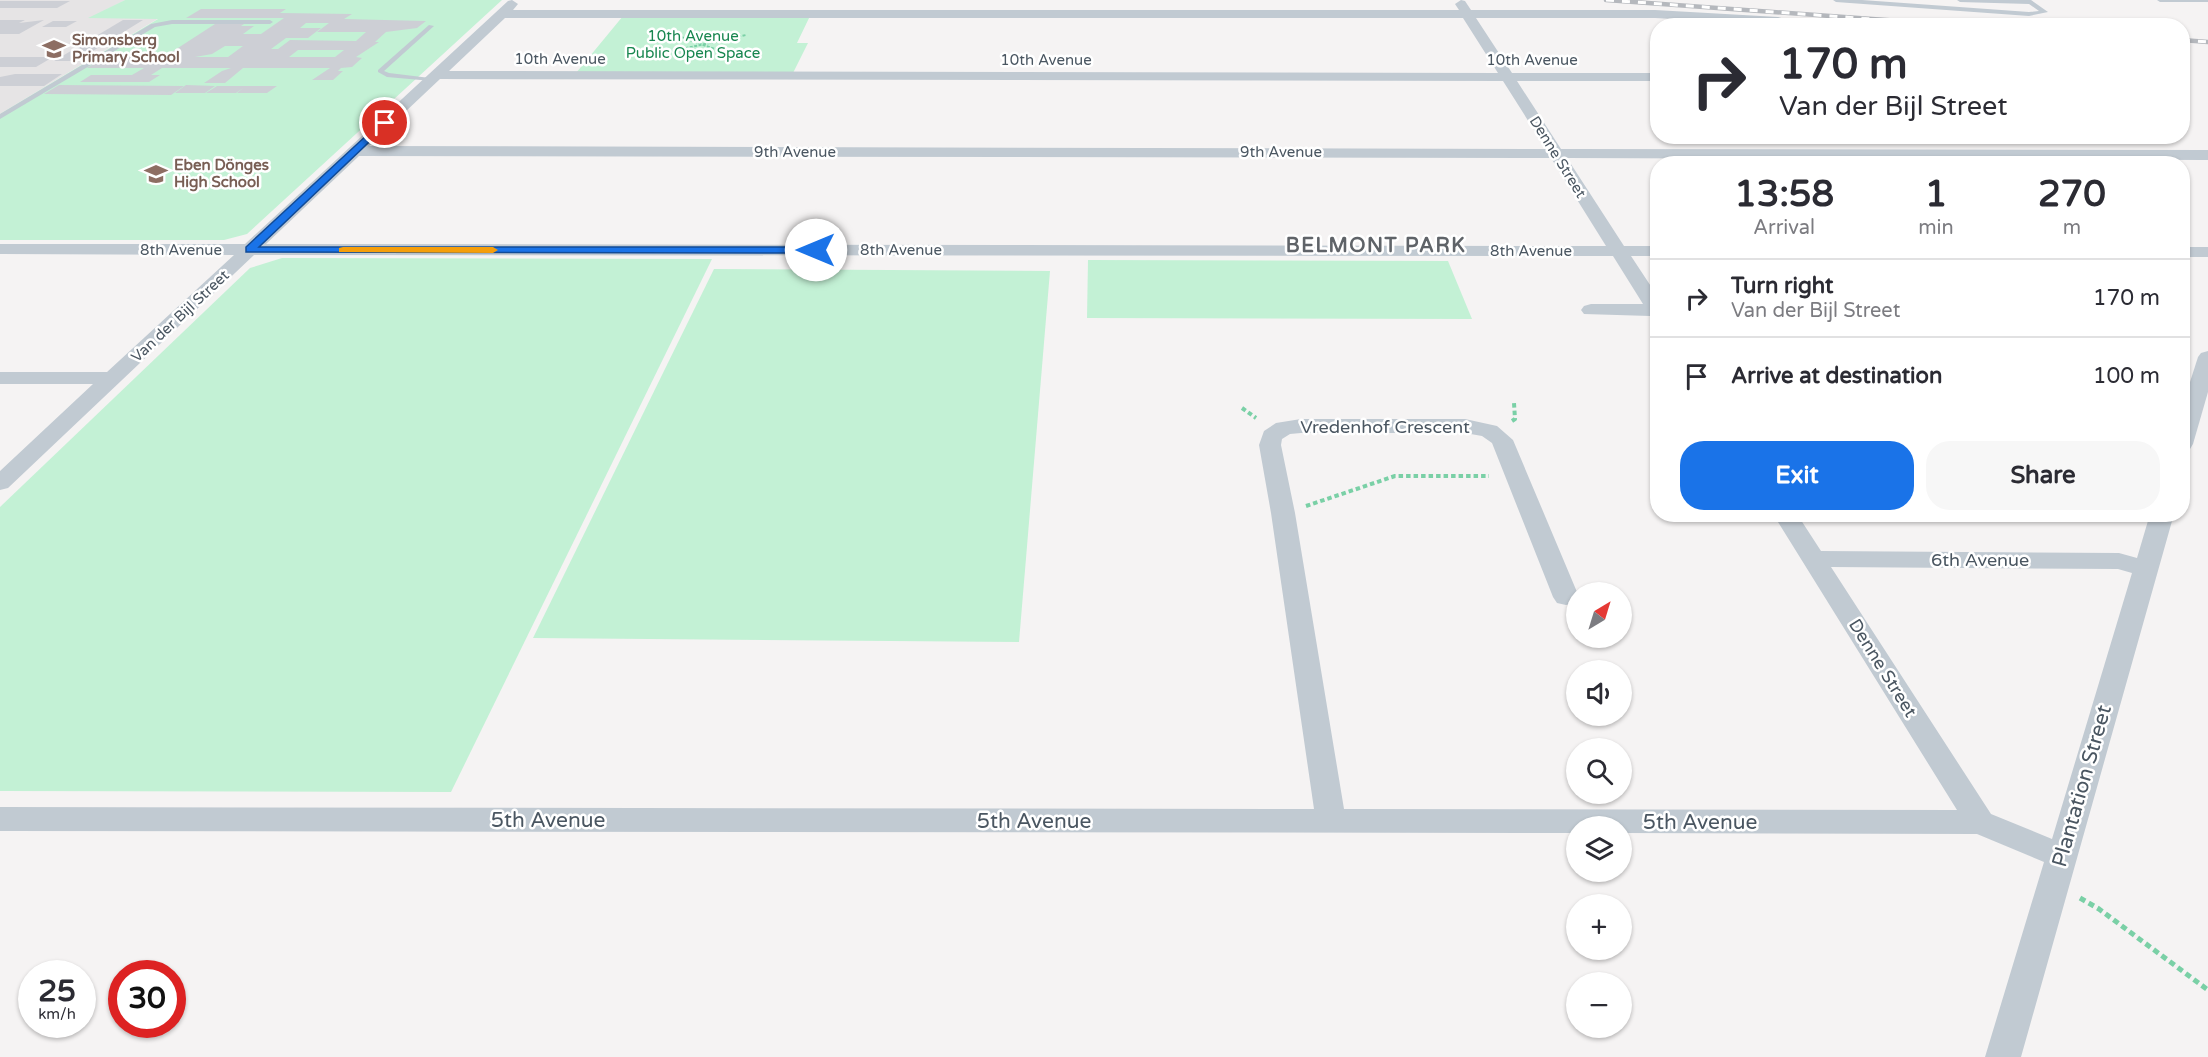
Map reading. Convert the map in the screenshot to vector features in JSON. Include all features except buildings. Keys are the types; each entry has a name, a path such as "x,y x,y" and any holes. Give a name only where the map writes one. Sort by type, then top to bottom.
{"street":[{"name":"Van der Bijl Street","path":"0,483 516,0"},
{"name":"Denne Street","path":"1455,1 1468,14 1650,301"},
{"path":"501,14 1655,14 1725,18"},
{"name":"10th Avenue","path":"433,78 1650,76"},
{"name":"9th Avenue","path":"354,152 2208,155"},
{"name":"8th Avenue","path":"0,249 1650,251"},
{"path":"2190,252 2208,252"},
{"path":"1591,310 1650,312"},
{"path":"2191,385 2208,357"},
{"path":"0,378 114,378"},
{"name":"Vredenhof Crescent","path":"1331,821 1270,441 1276,432 1292,426 1476,427 1490,431 1502,440 1566,597"},
{"name":"Denne Street","path":"1790,522 1980,822"},
{"name":"Plantation Street","path":"2002,1057 2160,522"},
{"name":"6th Avenue","path":"1813,559 2119,561 2146,569"},
{"name":"5th Avenue","path":"0,819 1980,822 2058,869"}],"lane":[{"path":"1836,0 1929,8 2040,14 2046,12 2028,1 1960,0"},
{"path":"1917,0 1929,8"},
{"path":"2160,0 2208,0"},
{"path":"0,117 153,25 172,21 270,22"},
{"path":"430,26 380,71 387,75 433,78"}],"path":[{"path":"665,32 740,58 764,72 763,76"},
{"path":"649,57 748,34"},
{"path":"1283,513 1395,476 1517,476"},
{"path":"2058,869 2099,909 2208,990"}],"shaded area":[{"name":"Simonsberg Primary School","path":"0,0 125,0 90,18 159,18 0,114"}],"green space":[{"name":"Eben Dönges High School","path":"125,0 502,0 247,234 224,240 0,240 0,114 158,19 88,18"},
{"name":"10th Avenue Public Open Space","path":"623,16 810,16 797,43 808,43 793,73 576,73"},
{"path":"282,258 712,259 451,792 0,791 0,507 250,268"},
{"path":"1088,260 1448,261 1472,319 1087,318"},
{"path":"714,269 1050,271 1019,642 533,638"}],"railway":[{"path":"1606,0 1858,18"},
{"path":"2190,41 2208,42"}],"slow traffic":[{"path":"343,250 493,250"}],"place":[{"name":"Simonsberg Primary School","path":"54,49"},
{"name":"Eben Dönges High School","path":"156,174"}],"district":[{"name":"BELMONT PARK","path":"1376,246"}],"route":[{"path":"385,123 249,250 816,250"}]}
